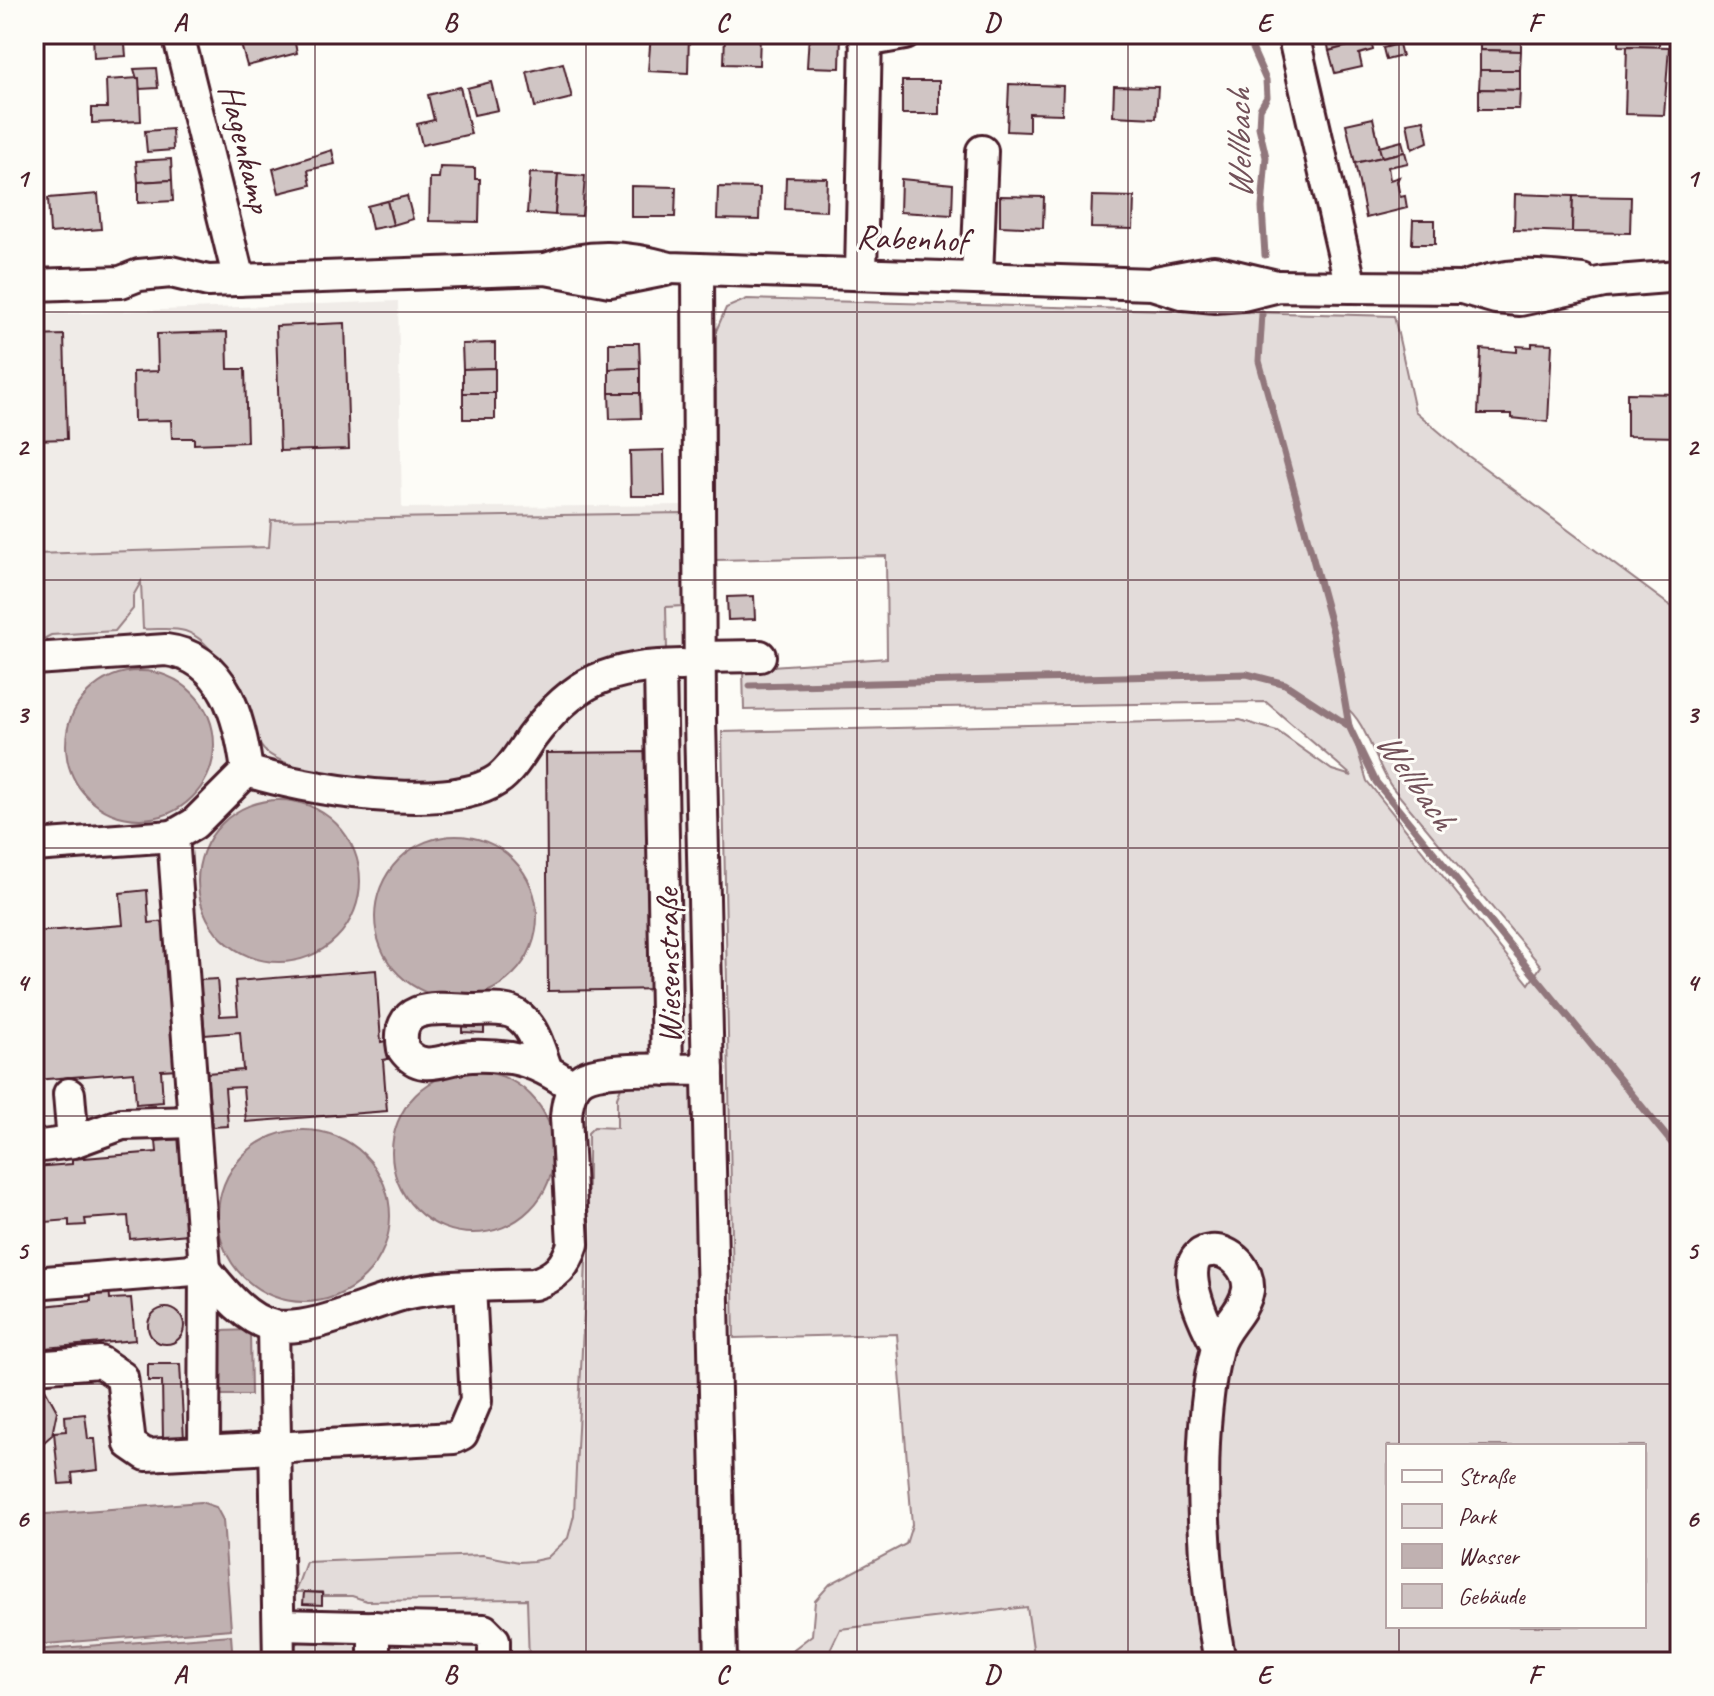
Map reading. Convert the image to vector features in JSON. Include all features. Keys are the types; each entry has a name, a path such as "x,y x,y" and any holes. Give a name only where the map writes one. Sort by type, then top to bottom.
{"street":[{"name":"Hagenkamp","path":"178,34 239,280"},
{"path":"861,274 866,37 905,34"},
{"path":"1293,34 1351,287"},
{"path":"977,277 982,151"},
{"name":"Rabenhof","path":"34,285 121,282 139,275 171,272 208,281 546,269 572,260 607,256 684,269 1152,284 1184,294 1215,297 1279,286 1462,288 1496,298 1520,300 1604,282 1680,276"},
{"name":"Wiesenstraße","path":"684,269 680,663 708,1070 721,1662"},
{"path":"34,659 166,650 186,652 198,658 209,666 224,688 236,716 247,771"},
{"path":"247,771 315,787 374,795 460,794 481,790 501,778 552,711 583,684 634,668 760,656"},
{"path":"667,1070 680,663"},
{"path":"34,846 173,836 194,824 247,771"},
{"path":"173,836 205,1269 204,1452"},
{"path":"547,1070 574,1087"},
{"path":"205,1269 229,1297 273,1326 298,1326 404,1294 534,1284 549,1279 568,1259 573,1244 566,1117 568,1100 574,1087 583,1078 603,1072 708,1070"},
{"path":"69,1094 73,1142"},
{"path":"34,1147 73,1142 122,1124 194,1122"},
{"path":"34,1283 205,1269"},
{"path":"34,1367 100,1362 122,1377 130,1444 146,1455 454,1438 462,1434 476,1401 470,1287"},
{"path":"273,1326 279,1662"},
{"path":"1217,1345 1204,1480 1209,1580 1220,1662"},
{"path":"280,1625 484,1630 494,1640 494,1662"},
{"path":"374,1627 374,1662"}],"shaded area":[{"path":"398,301 402,508 688,505 706,1662 34,1662 34,315"},
{"path":"1027,1607 1035,1662 830,1662 829,1652 840,1629"}],"green space":[{"path":"747,299 1394,316 1415,411 1463,452 1680,613 1680,1662 1035,1662 1027,1607 840,1629 829,1652 830,1662 777,1662 812,1635 815,1601 830,1584 906,1544 912,1525 897,1334 734,1338 722,732 1240,720 1277,731 1332,770 1352,776 1266,702 744,710 743,668 887,658 886,556 716,560 716,331 726,308","holes":["1344,706 1364,731 1391,786 1541,966 1529,984 1367,781"]},
{"path":"682,513 683,606 666,607 667,650 631,658 615,655 512,750 477,774 458,780 401,783 335,776 305,769 264,750 231,681 206,645 185,631 143,629 141,582 133,596 133,609 115,631 51,635 34,644 34,554 269,547 271,520"},
{"path":"688,1079 698,1088 706,1662 529,1662 527,1599 367,1601 352,1596 323,1596 322,1592 295,1592 306,1562 483,1555 519,1562 533,1561 547,1558 568,1538 574,1515 588,1133 594,1127 617,1128 617,1097 624,1080"},
{"path":"307,1637 364,1641 364,1662 291,1662 291,1648"}],"water":[{"path":"140,671 168,677 192,693 208,717 214,745 208,773 192,797 168,813 140,819 112,813 88,797 72,773 66,745 72,717 88,693 112,677"},
{"path":"279,800 310,806 337,823 354,850 360,881 354,912 337,939 310,956 279,962 248,956 221,939 204,912 198,881 204,850 221,823 248,806"},
{"path":"456,836 487,842 514,859 531,886 537,917 531,948 514,975 487,992 456,998 425,992 398,975 381,948 375,917 381,886 398,859 425,842"},
{"path":"473,1071 504,1077 530,1095 548,1121 554,1152 548,1183 530,1209 504,1227 473,1233 442,1227 416,1209 398,1183 392,1152 398,1121 416,1095 442,1077"},
{"path":"304,1130 337,1136 365,1155 384,1183 390,1216 384,1249 365,1277 337,1296 304,1302 271,1296 243,1277 224,1249 218,1216 224,1183 243,1155 271,1136"},
{"path":"250,1330 251,1395 221,1395 221,1331"},
{"path":"201,1502 216,1507 223,1520 231,1629 34,1645 34,1515"},
{"path":"231,1635 233,1662 34,1662 34,1650"}],"building":[{"path":"93,34 124,34 126,56 94,58"},
{"path":"263,34 293,34 297,53 247,66 240,41"},
{"path":"651,34 689,34 688,73 648,71"},
{"path":"725,34 760,34 759,65 724,64"},
{"path":"809,34 841,34 840,68 807,67"},
{"path":"1326,34 1370,34 1371,40 1329,51"},
{"path":"1397,34 1399,44 1388,47 1384,35"},
{"path":"1480,34 1521,34 1521,51 1480,50"},
{"path":"1619,34 1659,34 1659,47 1619,46"},
{"path":"1371,40 1373,50 1359,54 1362,67 1335,73 1329,51"},
{"path":"1399,44 1402,56 1386,60 1383,48"},
{"path":"1627,46 1669,47 1664,115 1625,114"},
{"path":"1480,50 1521,51 1520,70 1480,70"},
{"path":"563,63 572,98 535,107 527,72"},
{"path":"156,68 158,88 140,89 134,69"},
{"path":"1480,70 1520,70 1520,90 1479,89"},
{"path":"139,78 141,121 92,123 92,108 107,108 106,80"},
{"path":"902,81 939,81 939,114 902,114"},
{"path":"491,82 498,110 474,115 467,88"},
{"path":"1009,84 1063,86 1062,114 1029,113 1029,132 1007,131"},
{"path":"1114,86 1158,87 1156,118 1113,116"},
{"path":"460,87 471,134 422,145 417,124 434,120 428,95"},
{"path":"1479,89 1520,90 1519,109 1479,109"},
{"path":"1373,118 1382,157 1355,163 1346,124"},
{"path":"1424,120 1428,142 1412,149 1407,123"},
{"path":"172,129 173,150 147,152 145,131"},
{"path":"1402,141 1405,152 1382,157 1379,147"},
{"path":"332,150 335,164 308,170 311,185 279,193 273,169"},
{"path":"1405,152 1408,163 1388,167 1390,180 1399,177 1400,197 1405,196 1407,208 1366,218 1355,163"},
{"path":"171,159 172,180 138,182 136,161"},
{"path":"440,167 475,168 475,179 480,179 479,222 429,221 430,178 439,178"},
{"path":"530,173 558,174 555,215 527,213"},
{"path":"558,174 585,176 582,216 555,215"},
{"path":"786,177 827,178 826,211 785,209"},
{"path":"901,179 953,184 952,215 900,212"},
{"path":"172,180 173,201 138,203 138,182"},
{"path":"631,186 676,187 675,217 631,217"},
{"path":"718,187 760,188 759,220 717,219"},
{"path":"98,194 101,229 50,233 48,198"},
{"path":"1515,194 1573,196 1572,232 1514,230"},
{"path":"407,196 413,219 393,225 387,201"},
{"path":"1000,196 1044,197 1043,228 1000,226"},
{"path":"1092,196 1134,197 1133,229 1091,228"},
{"path":"1573,196 1631,197 1630,233 1572,232"},
{"path":"387,201 393,225 372,229 367,206"},
{"path":"1413,220 1435,220 1435,244 1412,244"},
{"path":"345,323 349,449 280,451 276,326"},
{"path":"227,332 228,369 245,369 247,442 194,444 194,438 172,438 171,420 134,421 133,372 158,371 157,334"},
{"path":"64,335 67,439 34,440 34,336"},
{"path":"495,343 495,368 463,369 462,344"},
{"path":"609,343 639,343 640,368 609,369"},
{"path":"1532,343 1552,344 1548,422 1512,418 1512,414 1478,414 1481,349 1517,352 1517,346 1532,347"},
{"path":"495,368 495,393 463,393 463,369"},
{"path":"640,368 640,393 609,393 609,369"},
{"path":"463,393 495,393 495,419 463,419"},
{"path":"609,393 640,393 641,418 610,419"},
{"path":"1627,393 1680,394 1680,437 1627,436"},
{"path":"664,450 665,496 631,496 630,451"},
{"path":"754,596 755,619 728,620 727,597"},
{"path":"657,752 660,989 548,991 546,753"},
{"path":"147,890 149,923 166,921 178,1069 161,1070 163,1102 136,1104 134,1072 35,1080 40,1133 34,1134 34,932 123,925 120,893"},
{"path":"376,970 381,1042 386,1041 388,1059 383,1060 387,1111 246,1122 243,1087 225,1088 228,1126 212,1127 207,1073 243,1070 240,1032 205,1035 200,980 217,979 220,1016 238,1015 235,981"},
{"path":"462,1022 484,1022 484,1033 462,1032"},
{"path":"182,1139 189,1234 130,1239 128,1216 85,1219 86,1225 69,1226 69,1220 34,1223 34,1167 72,1164 72,1159 157,1152 156,1141"},
{"path":"109,1285 110,1299 131,1298 135,1340 34,1349 34,1307 91,1301 90,1287"},
{"path":"166,1308 179,1313 184,1326 179,1339 166,1344 153,1339 148,1326 153,1313"},
{"path":"148,1364 180,1364 184,1439 163,1439 162,1381 148,1381"},
{"path":"34,1382 45,1389 57,1411 52,1435 34,1451"},
{"path":"85,1414 88,1439 95,1439 98,1470 72,1473 73,1483 59,1484 54,1432 66,1431 65,1416"},
{"path":"304,1592 322,1593 322,1605 303,1604"}],"waterway":[{"name":"Wellbach","path":"1252,34 1251,46 1266,80 1267,97 1260,109 1259,127 1266,157 1262,208 1265,255"},
{"name":"Wellbach","path":"1262,314 1259,361 1333,632 1349,726 1376,782 1680,1153"},
{"path":"750,686 1247,674 1285,684 1349,726"}]}
